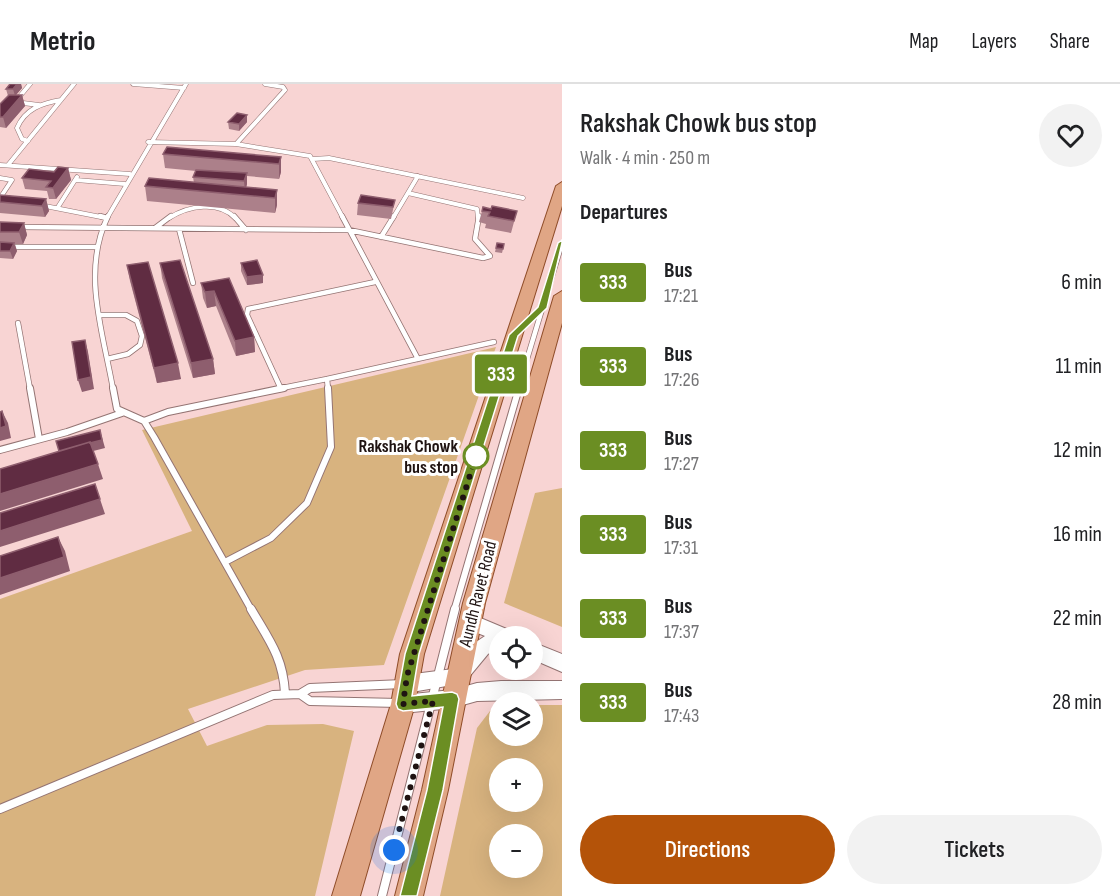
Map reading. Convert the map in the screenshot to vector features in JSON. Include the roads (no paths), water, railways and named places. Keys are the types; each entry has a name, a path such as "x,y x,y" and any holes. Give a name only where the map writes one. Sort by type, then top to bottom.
{"main road":[{"path":"346,896 405,694 412,654 504,339 562,186"},
{"name":"Aundh Ravet Road","path":"408,896 435,790 445,689 471,622 562,296"}],"street":[{"path":"471,622 489,630"},
{"path":"445,689 482,648 489,644"},
{"path":"543,655 562,663"},
{"path":"405,694 445,689 477,692 562,690"}],"lane":[{"path":"30,84 15,102 40,105 62,100"},
{"path":"8,165 74,84"},
{"path":"133,84 185,86"},
{"path":"265,84 282,87 285,90"},
{"path":"236,144 291,84"},
{"path":"185,86 148,142 102,228 93,277 99,315 115,404 122,413 144,421 280,660 284,670 285,693"},
{"path":"28,141 22,139 17,126 21,118 40,105"},
{"path":"148,142 236,144 305,154 313,159 375,282 418,359"},
{"path":"192,142 197,149"},
{"path":"268,154 276,149"},
{"path":"313,159 329,158 523,198"},
{"path":"0,165 130,174"},
{"path":"58,207 81,171"},
{"path":"381,237 418,176"},
{"path":"0,178 12,180 2,193 1,200"},
{"path":"76,180 125,184"},
{"path":"11,227 349,230 483,258 490,256 475,239 479,214 477,209 408,193"},
{"path":"36,205 58,207 107,218"},
{"path":"155,228 168,217 183,209 207,208 228,210 246,230"},
{"path":"179,229 193,283"},
{"path":"382,896 445,689 464,570 562,243"},
{"path":"0,247 97,247"},
{"path":"281,389 247,315 248,309 375,282"},
{"path":"144,421 168,412 327,380 504,339 543,308"},
{"path":"99,315 126,315 137,321 142,336 140,345 128,354 107,359"},
{"path":"18,323 39,440"},
{"path":"225,562 271,538 307,503 331,447 327,380"},
{"path":"0,450 122,413"},
{"path":"300,694 310,687 405,694"},
{"path":"0,809 253,703 285,693 300,694 310,701 405,694"}],"place":[{"name":"Rakshak Chowk bus stop","path":"476,456"}]}
